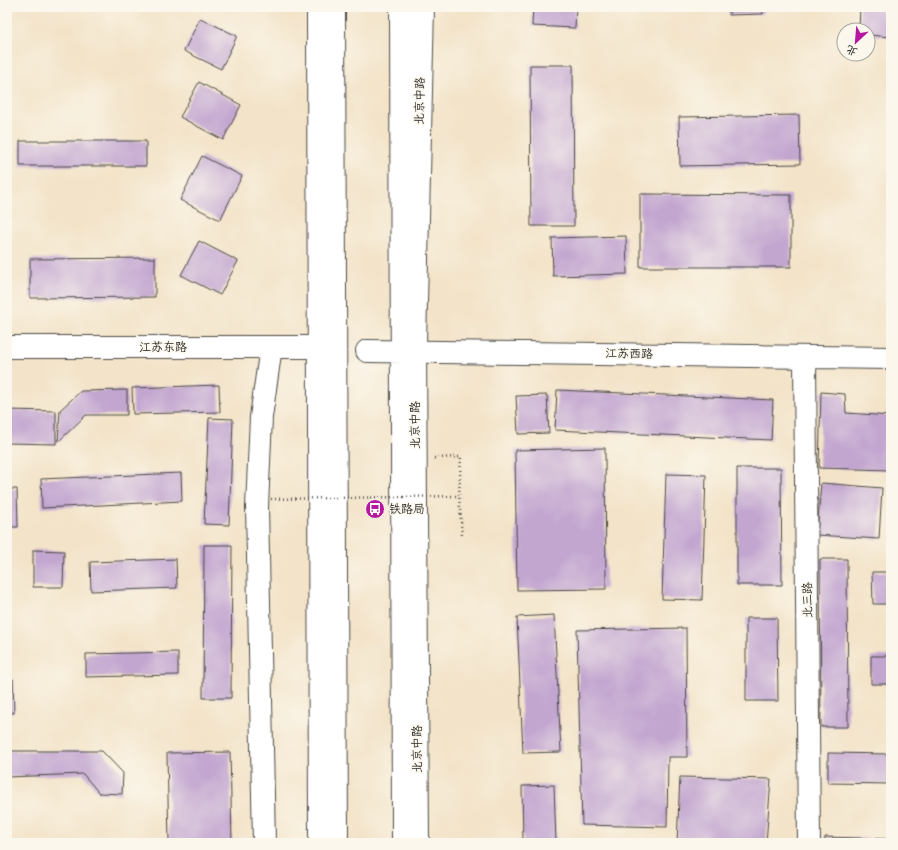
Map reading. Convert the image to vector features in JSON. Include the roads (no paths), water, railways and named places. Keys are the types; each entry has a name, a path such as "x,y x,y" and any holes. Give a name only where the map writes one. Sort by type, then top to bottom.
{"street":[{"path":"318,7 320,843"},
{"path":"334,7 336,843"},
{"path":"401,7 408,351 403,843"},
{"name":"北京中路","path":"418,843 416,459 408,351 422,7"},
{"name":"江苏东路","path":"7,347 318,347"},
{"path":"264,843 256,507 260,417 271,347"},
{"name":"江苏西路","path":"367,350 891,358"},
{"name":"北三路","path":"805,357 809,843"}],"place":[{"name":"铁路局","path":"375,509"}]}
